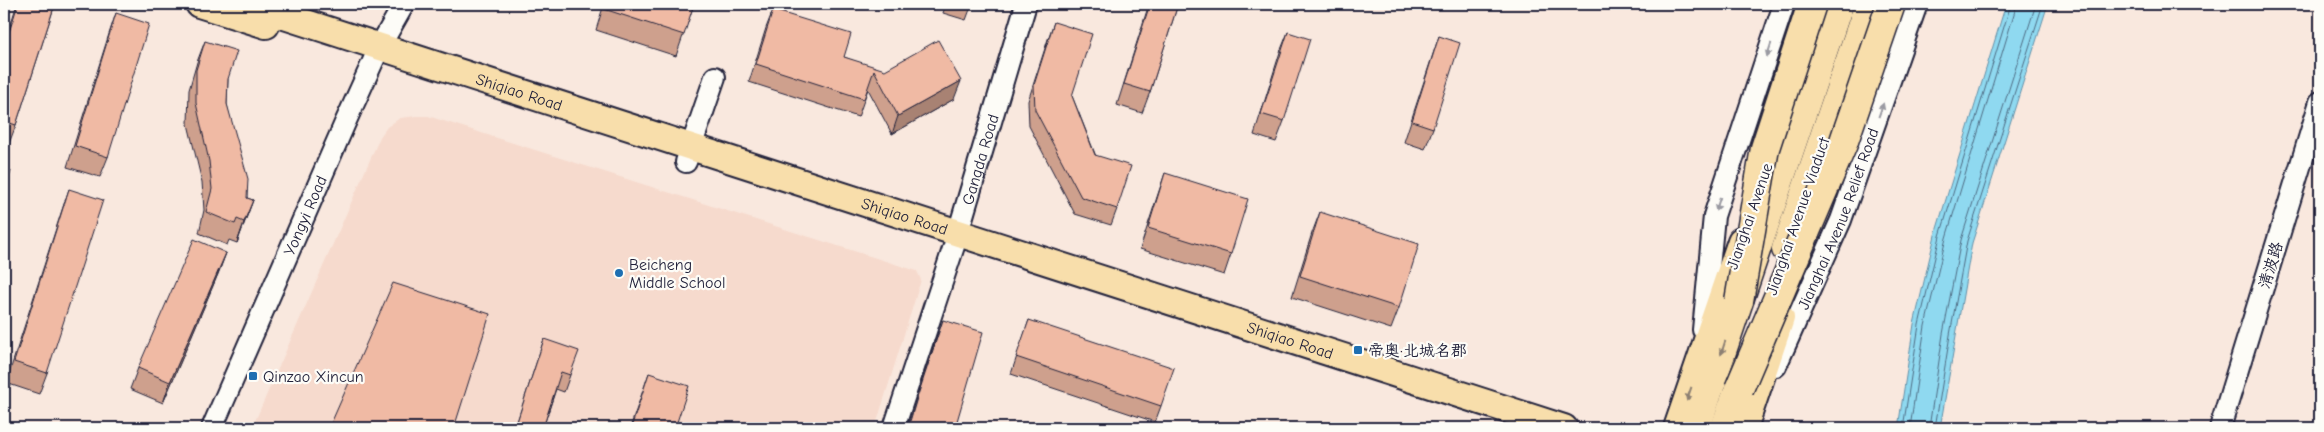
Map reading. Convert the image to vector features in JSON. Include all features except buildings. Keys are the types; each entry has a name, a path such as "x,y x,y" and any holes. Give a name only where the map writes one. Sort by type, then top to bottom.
{"highway":[{"path":"1739,301 1764,148 1812,4"},
{"name":"Jianghai Avenue Viaduct","path":"1696,428 1839,4"},
{"name":"Jianghai Avenue Viaduct","path":"1726,428 1869,4"},
{"path":"1739,389 1843,144 1891,4"}],"main road":[{"name":"Shiqiao Road","path":"199,4 377,53 956,240 1513,428"},
{"name":"Shiqiao Road","path":"247,4 377,53"},
{"name":"Jianghai Avenue","path":"1677,428 1821,4"},
{"path":"1745,428 1886,4"},
{"name":"Shiqiao Road","path":"956,240 1274,334 1564,428"}],"street":[{"name":"Yongyi Road","path":"212,428 377,53 404,4"},
{"name":"Gangda Road","path":"894,428 956,240 1026,4"},
{"path":"1701,360 1714,216 1784,4"},
{"name":"Jianghai Avenue Relief Road","path":"1745,428 1841,220 1916,4"},
{"path":"688,154 715,77"},
{"name":"清波路","path":"2220,428 2320,102"}],"shaded area":[{"name":"Beicheng Middle School","path":"428,116 917,271 921,280 875,428 252,428 380,137 387,127 400,118"}],"water":[{"path":"2006,4 2048,4 1972,243 1940,428 1898,428 1914,324 1935,235"}],"place":[{"name":"Beicheng Middle School","path":"619,273"},
{"name":"帝奥·北城名郡","path":"1358,350"},
{"name":"Qinzao Xincun","path":"253,376"}]}
